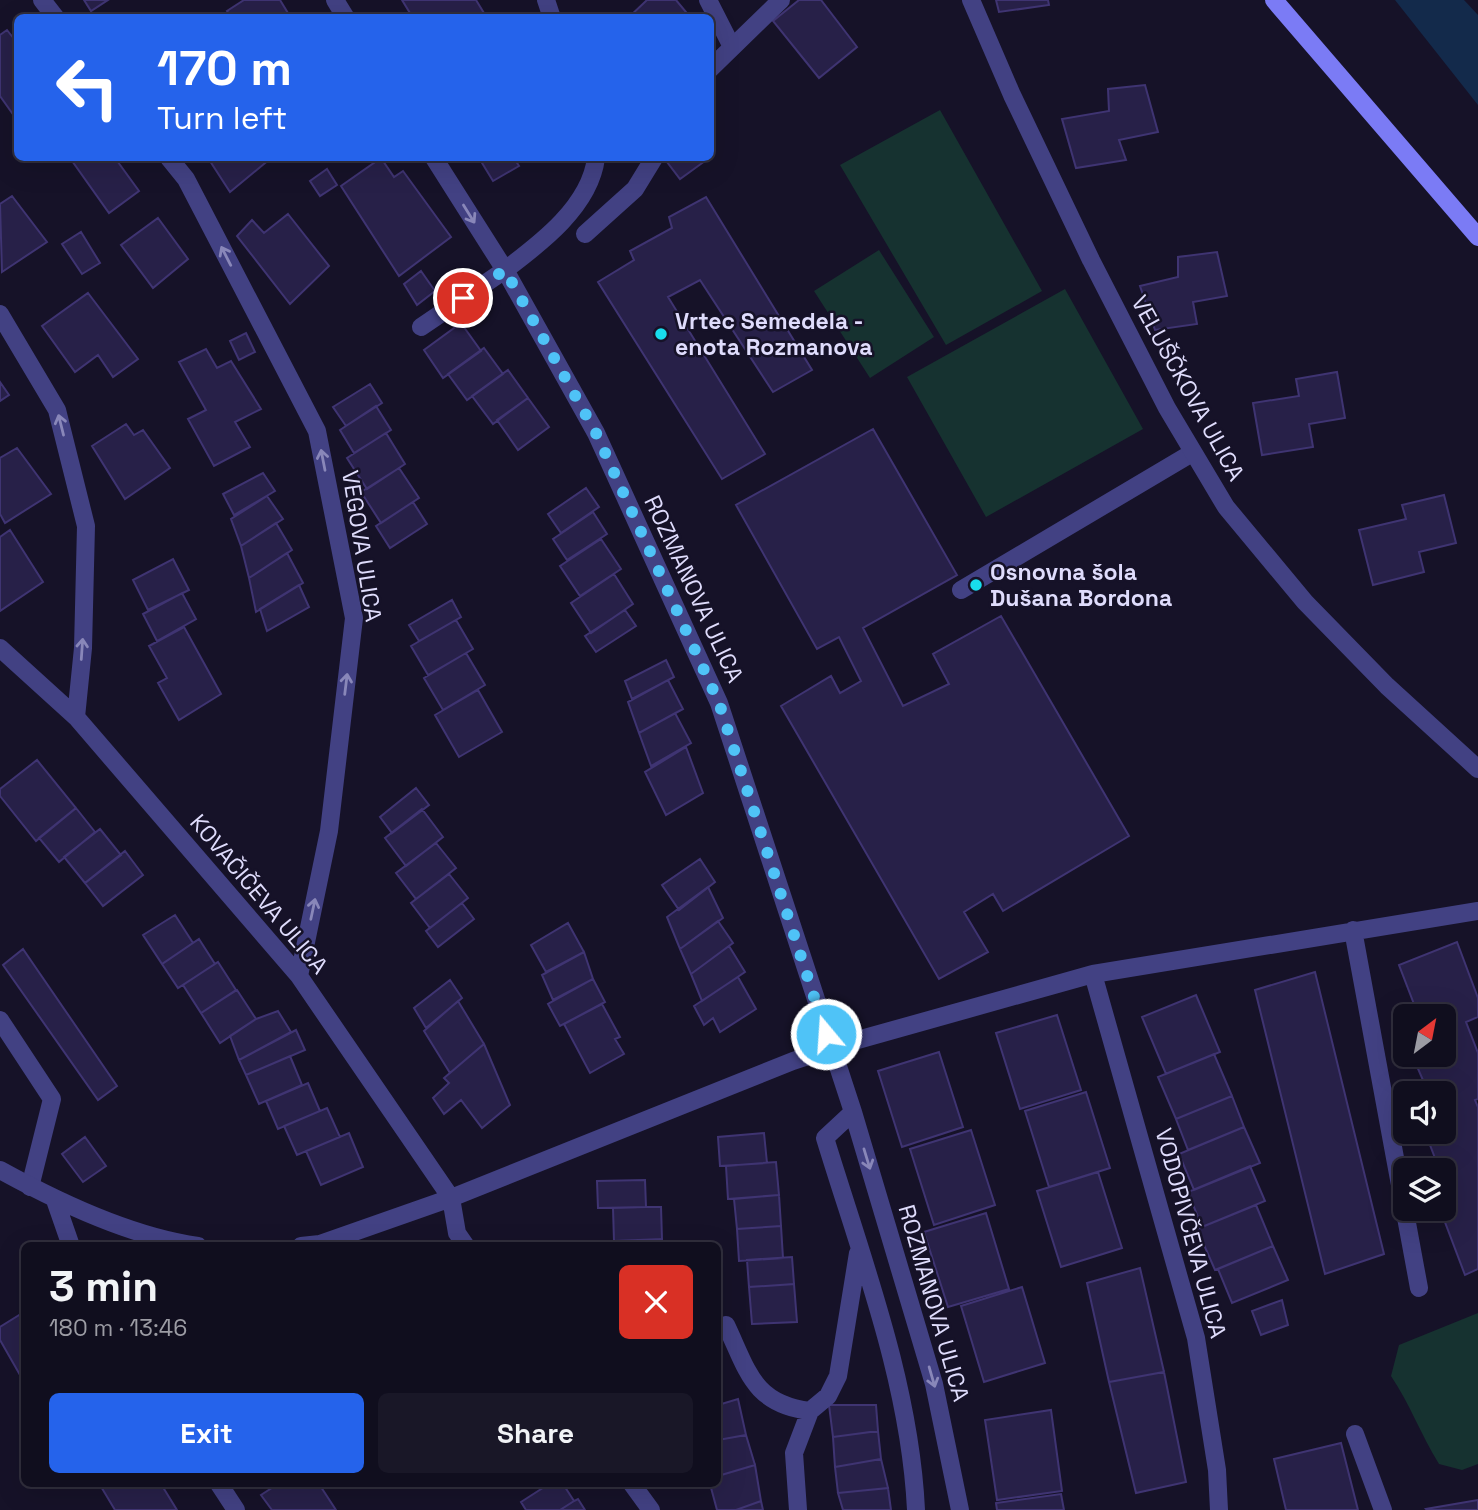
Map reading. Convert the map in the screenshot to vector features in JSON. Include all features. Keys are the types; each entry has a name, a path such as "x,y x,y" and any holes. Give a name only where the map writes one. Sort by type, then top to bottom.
{"street":[{"path":"42,0 53,14"},
{"path":"708,0 732,47"},
{"path":"714,65 781,0"},
{"name":"VELUŠČKOVA ULICA","path":"971,0 1012,95 1091,260 1192,453 1226,507 1305,602 1387,686 1478,769"},
{"path":"1274,0 1478,237"},
{"name":"VEGOVA ULICA","path":"171,161 186,179 317,431 354,618 329,831 299,976"},
{"name":"ROZMANOVA ULICA","path":"436,161 505,270 596,433 719,703 853,1112 934,1384 960,1510"},
{"path":"421,327 548,238 594,174 596,161"},
{"path":"585,234 635,189 652,161"},
{"path":"0,314 57,410 86,526 83,648 76,717"},
{"path":"961,590 1192,453"},
{"name":"KOVAČIČEVA ULICA","path":"0,648 76,717 299,976 451,1198"},
{"path":"326,1242 451,1198 831,1048 1093,974 1478,911"},
{"path":"1353,930 1419,1288"},
{"name":"VODOPIVČEVA ULICA","path":"1093,974 1196,1338 1217,1470 1219,1510"},
{"path":"0,1020 52,1099 30,1187"},
{"path":"853,1112 825,1138 889,1353 914,1469 916,1510"},
{"path":"0,1170 55,1200 170,1242"},
{"path":"451,1198 457,1233 463,1242"},
{"path":"55,1200 70,1242"},
{"path":"798,1510 793,1453 810,1411 828,1396 838,1376 859,1249"},
{"path":"726,1325 755,1387 786,1408 810,1411"},
{"path":"1355,1434 1383,1510"},
{"path":"221,1487 236,1510"},
{"path":"634,1487 651,1510"}],"green space":[{"path":"940,110 1042,291 946,345 840,165"},
{"path":"879,250 934,337 870,378 814,291"},
{"path":"1065,289 1143,429 986,517 907,377"},
{"path":"1478,1313 1478,1464 1462,1470 1439,1464 1391,1376 1399,1345"}],"water":[{"path":"1395,0 1464,0 1478,15 1478,105"}],"building":[{"path":"84,0 108,0 91,11"},
{"path":"244,0 280,0 289,14 229,14 227,11"},
{"path":"402,0 476,0 485,14 411,14"},
{"path":"647,0 676,0 688,14 632,14"},
{"path":"799,0 821,0 857,47 819,78 773,21"},
{"path":"996,0 1048,0 1049,5 999,12"},
{"path":"7,30 14,39 14,116 0,96 0,35"},
{"path":"1145,85 1158,132 1119,140 1126,160 1076,168 1062,119 1109,111 1108,89"},
{"path":"72,161 117,161 139,191 109,213"},
{"path":"210,161 268,161 230,192"},
{"path":"377,161 383,161 394,177 403,171 451,237 399,276 341,186"},
{"path":"481,161 516,161 519,166 493,181"},
{"path":"666,161 705,161 680,179"},
{"path":"327,169 337,185 320,196 310,181"},
{"path":"12,196 47,242 2,272 0,204"},
{"name":"Vrtec Semedela - enota Rozmanova","path":"706,197 812,370 773,392 700,280 668,297 765,454 722,479 598,282 634,260 630,251 672,228 669,217"},
{"path":"288,214 329,266 290,304 237,236 252,220 264,233"},
{"path":"158,218 188,259 153,288 121,245"},
{"path":"81,232 100,263 82,274 62,244"},
{"path":"1217,252 1227,296 1193,302 1197,324 1155,330 1140,286 1178,277 1178,257"},
{"path":"421,271 435,291 417,305 404,284"},
{"path":"88,293 138,359 113,377 98,355 75,372 42,326"},
{"path":"461,323 481,351 443,378 424,350"},
{"path":"246,333 255,352 239,360 230,341"},
{"path":"484,348 503,374 467,400 448,374"},
{"path":"206,349 217,368 231,361 261,409 235,422 250,447 214,466 188,419 206,410 179,362"},
{"path":"508,370 528,398 493,424 472,396"},
{"path":"1337,372 1345,418 1309,424 1313,447 1262,455 1253,403 1299,396 1296,379"},
{"path":"0,382 9,395 0,401"},
{"path":"370,384 382,403 346,426 333,407"},
{"path":"528,398 549,427 518,450 497,420"},
{"path":"376,406 391,430 354,453 340,430"},
{"path":"126,424 134,435 143,430 170,468 125,499 92,446"},
{"path":"873,429 957,575 863,628 903,706 949,684 933,654 1001,616 1129,836 1003,911 993,894 964,912 988,952 939,979 781,706 831,676 840,693 861,681 839,637 817,649 736,505"},
{"path":"386,433 405,464 367,489 347,458"},
{"path":"17,448 51,494 5,523 0,514 0,458"},
{"path":"399,468 419,498 381,523 361,492"},
{"path":"263,473 275,491 234,515 223,494"},
{"path":"586,488 599,507 561,533 548,514"},
{"path":"1444,495 1456,543 1419,552 1424,572 1373,585 1359,530 1406,519 1402,505"},
{"path":"267,496 283,519 241,546 231,519"},
{"path":"413,502 427,524 390,548 376,526"},
{"path":"593,512 607,534 567,560 553,539"},
{"path":"276,523 292,550 249,578 241,546"},
{"path":"10,530 43,582 0,611 0,537"},
{"path":"601,539 621,569 580,596 560,566"},
{"path":"287,553 303,583 256,612 249,578"},
{"path":"173,559 189,590 148,610 133,580"},
{"path":"614,574 633,604 591,633 571,603"},
{"path":"299,585 309,607 267,631 260,609"},
{"path":"182,593 196,619 157,641 143,614"},
{"path":"452,600 461,617 419,641 409,625"},
{"path":"625,610 636,626 596,652 585,636"},
{"path":"456,620 473,649 428,675 411,646"},
{"path":"184,627 221,694 179,720 158,683 167,678 149,646"},
{"path":"466,653 485,685 443,710 424,678"},
{"path":"666,660 674,677 632,699 625,681"},
{"path":"668,680 683,709 639,733 628,702"},
{"path":"478,690 502,732 459,757 435,715"},
{"path":"675,713 691,743 651,766 639,733"},
{"path":"686,747 703,793 666,815 645,772"},
{"path":"37,760 76,808 36,841 0,796 0,789"},
{"path":"416,788 429,805 392,833 380,817"},
{"path":"76,808 95,832 59,862 39,838"},
{"path":"422,809 443,837 406,866 385,838"},
{"path":"100,829 121,855 85,883 64,857"},
{"path":"436,843 456,868 416,899 396,873"},
{"path":"125,851 143,875 103,906 85,883"},
{"path":"700,859 715,882 679,910 662,885"},
{"path":"449,874 468,898 430,928 411,903"},
{"path":"708,887 723,918 680,949 667,917"},
{"path":"462,903 474,919 438,947 426,931"},
{"path":"175,915 193,943 162,964 143,935"},
{"path":"718,921 733,943 691,974 680,949"},
{"path":"568,923 584,952 546,972 531,945"},
{"path":"199,939 215,964 178,988 162,964"},
{"path":"1457,942 1478,998 1478,1017 1466,1022 1478,1053 1478,1099 1475,1100 1478,1107 1478,1269 1465,1275 1445,1221 1456,1221 1456,1158 1435,1158 1430,1144 1456,1144 1456,1081 1423,1081 1418,1068 1456,1068 1456,1004 1414,1004 1399,965"},
{"path":"729,946 745,972 702,1001 691,974"},
{"path":"23,949 117,1086 98,1100 3,965"},
{"path":"584,952 593,979 553,1000 542,975"},
{"path":"218,962 236,990 201,1013 183,985"},
{"path":"1315,972 1384,1254 1325,1274 1255,990"},
{"path":"738,977 756,1009 720,1032 713,1018 704,1025 694,1006"},
{"path":"593,979 605,1002 560,1026 548,1004"},
{"path":"450,980 462,998 426,1028 414,1008"},
{"path":"237,990 256,1019 220,1043 201,1013"},
{"path":"1196,995 1220,1052 1166,1074 1142,1017"},
{"path":"458,1001 484,1044 450,1073 424,1031"},
{"path":"602,1004 620,1037 615,1039 624,1054 590,1073 564,1024"},
{"path":"278,1011 291,1032 239,1060 230,1036 256,1019"},
{"path":"1057,1015 1081,1090 1020,1109 996,1033"},
{"path":"296,1030 305,1050 246,1075 239,1060"},
{"path":"484,1044 510,1105 482,1128 461,1100 444,1114 433,1098 449,1083 444,1078"},
{"path":"939,1052 963,1127 902,1147 878,1071"},
{"path":"1214,1054 1232,1096 1176,1119 1158,1077"},
{"path":"290,1056 302,1085 259,1104 246,1075"},
{"path":"308,1083 320,1111 278,1129 266,1101"},
{"path":"1086,1092 1110,1168 1049,1187 1025,1111"},
{"path":"1232,1096 1244,1127 1188,1150 1176,1119"},
{"path":"327,1108 340,1137 297,1155 284,1126"},
{"path":"1244,1127 1260,1163 1194,1190 1179,1154"},
{"path":"971,1130 995,1205 934,1225 910,1149"},
{"path":"349,1133 363,1167 321,1185 306,1151"},
{"path":"764,1133 767,1163 720,1166 718,1137"},
{"path":"85,1137 106,1166 83,1182 62,1154"},
{"path":"776,1162 779,1195 728,1199 726,1166"},
{"path":"1250,1166 1265,1201 1202,1227 1188,1192"},
{"path":"1098,1172 1122,1248 1061,1267 1037,1191"},
{"path":"645,1180 646,1207 598,1208 597,1181"},
{"path":"779,1195 781,1226 737,1229 734,1199"},
{"path":"1256,1205 1273,1246 1215,1270 1197,1229"},
{"path":"661,1207 662,1239 614,1241 613,1208"},
{"path":"986,1213 1009,1289 948,1307 924,1232"},
{"path":"781,1226 783,1258 739,1261 737,1229"},
{"path":"662,1239 662,1242 614,1241"},
{"path":"1273,1246 1288,1280 1232,1303 1218,1269"},
{"path":"792,1257 794,1284 749,1287 747,1260"},
{"path":"1140,1268 1164,1372 1109,1382 1087,1283"},
{"path":"794,1284 797,1322 752,1324 749,1287"},
{"path":"1022,1287 1045,1363 984,1382 961,1306"},
{"path":"1282,1300 1288,1325 1261,1335 1252,1311"},
{"path":"21,1314 21,1377 0,1340 0,1327"},
{"path":"1164,1372 1186,1482 1136,1493 1109,1382"},
{"path":"738,1399 746,1435 721,1439 721,1404"},
{"path":"829,1405 876,1405 878,1431 833,1437"},
{"path":"1051,1410 1062,1491 997,1500 985,1420"},
{"path":"878,1431 881,1459 835,1467 833,1437"},
{"path":"746,1435 755,1465 721,1475 721,1439"},
{"path":"1341,1443 1358,1510 1286,1510 1274,1459"},
{"path":"881,1459 888,1488 838,1493 835,1467"},
{"path":"755,1465 761,1501 736,1510 717,1510 711,1487 721,1487 721,1475"},
{"path":"101,1487 163,1487 177,1510 115,1510"},
{"path":"273,1487 321,1487 336,1510 272,1510 261,1495"},
{"path":"544,1487 565,1487 574,1501 560,1510 526,1510 521,1502"},
{"path":"888,1488 891,1510 843,1510 838,1493"},
{"path":"1061,1494 1064,1510 997,1510 996,1503"},
{"path":"578,1499 585,1510 560,1510 574,1501"},
{"path":"1478,1500 1478,1510 1426,1509"},
{"path":"761,1501 763,1510 736,1510"}],"place":[{"name":"Vrtec Semedela - enota Rozmanova","path":"661,334"},
{"name":"Osnovna šola Dušana Bordona","path":"976,585"}],"route":[{"path":"463,298 505,270 596,433 719,703 826,1034"}]}
